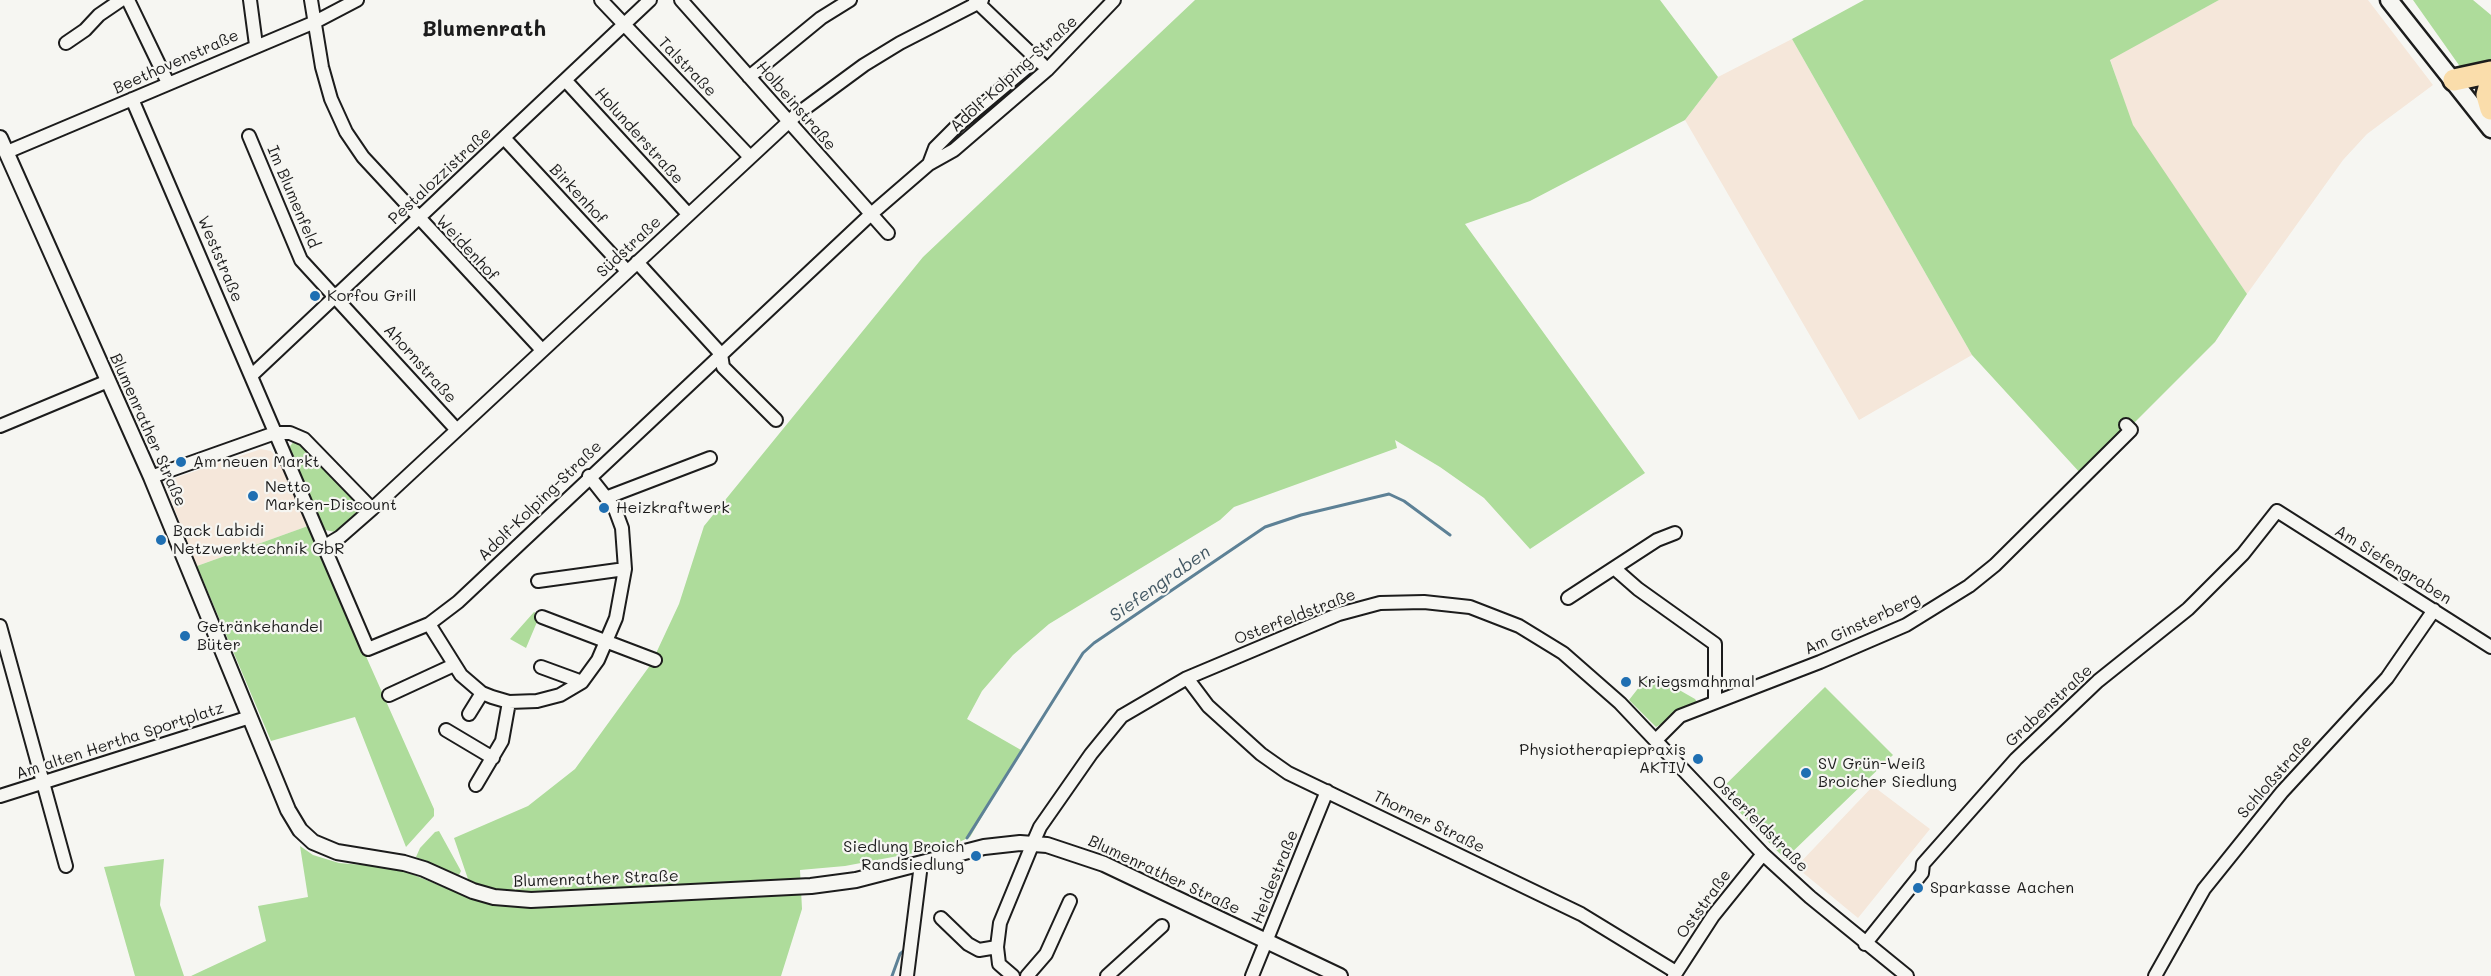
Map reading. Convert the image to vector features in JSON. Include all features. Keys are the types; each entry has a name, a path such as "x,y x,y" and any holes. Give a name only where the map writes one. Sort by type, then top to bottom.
{"highway":[{"path":"2454,80 2491,72"},
{"path":"2491,81 2487,95 2491,109"}],"main road":[{"path":"2389,0 2491,129"}],"street":[{"path":"66,43 86,30 99,15 121,0"},
{"path":"128,0 168,83"},
{"path":"250,0 256,45"},
{"name":"Weidenhof","path":"311,0 322,67 331,99 346,132 363,157 418,219 542,350"},
{"name":"Beethovenstraße","path":"7,152 315,22 357,0"},
{"name":"Talstraße","path":"601,0 750,157"},
{"name":"Pestalozzistraße","path":"252,375 650,0"},
{"name":"Holbeinstraße","path":"681,0 888,233"},
{"path":"749,77 821,18 850,0"},
{"name":"Adolf-Kolping-Straße","path":"368,649 429,624 458,602 589,476 870,215 929,164 954,150 1047,70 1114,0"},
{"path":"978,1 1047,70"},
{"name":"Südstraße","path":"325,546 340,537 372,509 688,214 832,86 873,60 978,1"},
{"name":"Adolf-Kolping-Straße","path":"929,164 935,148 957,126 1037,59"},
{"name":"Holunderstraße","path":"566,81 688,214"},
{"name":"Weststraße","path":"132,99 368,649"},
{"name":"Im Blumenfeld","path":"249,136 297,254 335,296"},
{"name":"Blumenrather Straße","path":"0,138 151,477 288,810 300,830 313,842 337,852 404,862 424,868 473,891 494,897 531,900 811,886 856,880 984,846 1033,843 1077,853 1104,864 1340,976"},
{"name":"Birkenhof","path":"505,139 627,272"},
{"path":"637,262 722,354 723,367 776,420"},
{"name":"Ahornstraße","path":"335,296 456,429"},
{"path":"0,426 108,381"},
{"name":"Am Ginsterberg","path":"1656,740 1680,716 1820,662 1905,625 1970,586 1995,565 2123,438 2130,430 2126,425"},
{"path":"151,477 275,433 290,433 304,439 372,509"},
{"path":"608,497 710,458"},
{"path":"429,624 461,675 482,693 509,702 537,701 560,695 582,682 608,641 620,602 625,569 622,528 608,497 589,476"},
{"name":"Am Siefengraben","path":"2277,511 2491,647"},
{"name":"Grabenstraße","path":"1865,944 1922,873 1923,864 2016,759 2098,681 2188,609 2243,554 2277,511"},
{"path":"1568,598 1657,540 1675,533"},
{"path":"1614,568 1638,590 1715,644 1715,702"},
{"path":"538,581 625,569"},
{"name":"Osterfeldstraße","path":"997,947 1000,923 1040,827 1091,754 1122,716 1187,678 1339,615 1380,603 1424,602 1470,607 1519,626 1563,653 1620,703 1763,854 1865,944 1907,976"},
{"name":"Schloßstraße","path":"2155,976 2204,889 2282,792 2387,678 2434,610"},
{"path":"542,617 655,660"},
{"path":"0,626 66,866"},
{"path":"389,696 454,665"},
{"path":"541,667 582,682"},
{"name":"Thorner Straße","path":"1187,678 1209,706 1261,754 1288,773 1581,914 1675,974"},
{"path":"469,714 482,693"},
{"path":"476,786 502,741 509,702"},
{"name":"Am alten Hertha Sportplatz","path":"0,796 250,717"},
{"path":"446,730 493,758"},
{"name":"Heidestraße","path":"1252,976 1328,791"},
{"name":"Oststraße","path":"1675,974 1713,916 1763,854"},
{"path":"907,976 921,864"},
{"path":"1027,976 1046,954 1070,902"},
{"path":"941,918 973,947 979,950 997,947 999,964 1013,976"},
{"path":"1107,976 1162,926"}],"shaded area":[{"path":"2219,0 2368,0 2433,85 2367,134 2343,160 2247,294 2132,125 2110,59"},
{"path":"1792,39 1972,355 1859,420 1685,120 1718,77"},
{"path":"261,449 271,451 278,459 308,526 197,566 167,490 169,480"},
{"path":"1873,786 1930,829 1858,918 1796,867"}],"green space":[{"path":"1195,0 1660,0 1718,77 1685,120 1530,201 1465,224 1645,473 1530,549 1484,498 1440,467 1395,440 1397,448 1234,507 1220,520 1049,624 1013,655 982,691 967,719 1021,750 970,837 951,846 845,866 800,870 802,909 781,976 191,976 266,941 258,906 308,897 300,846 313,855 339,863 397,868 470,898 468,879 454,838 528,806 575,769 651,664 679,604 704,526 923,257"},
{"path":"1864,0 2219,0 2110,60 2133,125 2247,294 2215,342 2082,475 1972,355 1792,39"},
{"path":"2413,0 2473,0 2491,15 2491,63 2461,68"},
{"path":"294,441 303,442 360,506 360,510 335,532 325,530 288,449"},
{"path":"308,526 434,809 434,816 406,847 355,717 271,741 197,566"},
{"path":"534,612 540,615 526,648 510,639"},
{"path":"1647,677 1660,679 1697,702 1656,727 1629,700"},
{"name":"SV Grün-Weiß Broicher Siedlung","path":"1825,687 1893,755 1785,859 1719,791"},
{"path":"439,831 461,871 459,875 416,857 420,848 435,832"},
{"path":"164,859 160,905 184,976 135,976 104,867"}],"waterway":[{"name":"Siefengraben","path":"967,838 1083,653 1094,643 1265,527 1301,515 1389,494 1404,501 1450,535"},
{"name":"Siefengraben","path":"892,976 900,954 907,948"}],"place":[{"name":"Korfou Grill","path":"315,296"},
{"name":"Am neuen Markt","path":"181,462"},
{"name":"Netto Marken-Discount","path":"253,496"},
{"name":"Heizkraftwerk","path":"604,508"},
{"name":"Back Labidi Netzwerktechnik GbR","path":"161,540"},
{"name":"Getränkehandel Büter","path":"185,636"},
{"name":"Kriegsmahnmal","path":"1626,682"},
{"name":"Physiotherapiepraxis AKTIV","path":"1698,759"},
{"name":"SV Grün-Weiß Broicher Siedlung","path":"1806,773"},
{"name":"Siedlung Broich Randsiedlung","path":"976,856"},
{"name":"Sparkasse Aachen","path":"1918,888"}],"district":[{"name":"Blumenrath","path":"484,29"}]}
